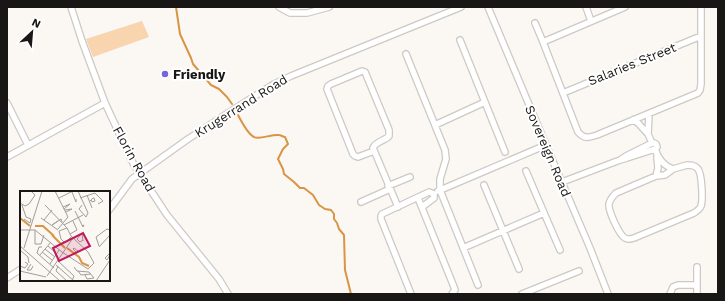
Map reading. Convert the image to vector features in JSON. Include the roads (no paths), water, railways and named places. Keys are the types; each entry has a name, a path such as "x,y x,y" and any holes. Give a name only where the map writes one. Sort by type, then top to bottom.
{"street":[{"name":"Florin Road","path":"71,7 105,103 133,162 167,215 219,279 228,294"},
{"path":"279,7 290,13 307,14 330,7"},
{"name":"Krugerrand Road","path":"110,209 132,179 188,140 274,84 461,7"},
{"name":"Sovereign Road","path":"488,7 608,294"},
{"path":"586,7 591,21"},
{"path":"543,42 625,7"},
{"path":"535,23 578,132 581,136 591,137 698,93 701,84 701,7"},
{"name":"Salaries Street","path":"563,93 701,36"},
{"path":"460,40 505,152"},
{"path":"406,54 446,155 440,180 440,190 478,285"},
{"path":"374,151 358,157 353,154 327,89 331,84 362,71 365,72 389,130 388,138 374,146 374,151 398,207"},
{"path":"435,125 485,102"},
{"path":"7,103 28,145"},
{"path":"7,157 105,103"},
{"path":"648,134 649,114"},
{"path":"633,120 638,122 648,134 657,155 663,163 673,170"},
{"path":"422,207 434,198 434,194 440,190 546,145"},
{"path":"562,182 653,146"},
{"path":"656,176 658,168 657,155"},
{"path":"687,165 698,167 700,172 702,199 701,207 694,213 634,238 625,238 622,236 610,211 609,203 611,198 616,193 656,176 665,175 673,170 687,165"},
{"path":"526,171 560,250"},
{"path":"361,202 410,177"},
{"path":"484,185 518,269"},
{"path":"411,294 380,216 429,192 434,194"},
{"path":"418,198 454,287 452,294"},
{"path":"463,248 544,213"},
{"path":"697,267 697,294"},
{"path":"7,278 20,270"},
{"path":"522,294 532,292 579,271"},
{"path":"670,294 673,287 678,285 697,285"}],"waterway":[{"path":"176,7 180,34 193,64 211,85 219,89 232,104"},
{"path":"237,113 247,130 254,137 259,138 276,135 285,137 288,144 283,149 278,159 284,174 300,188 304,188 313,195 319,205 325,209 331,210 334,214 334,219 344,235 345,270 351,294"}],"place":[{"name":"Friendly","path":"165,74"}]}
